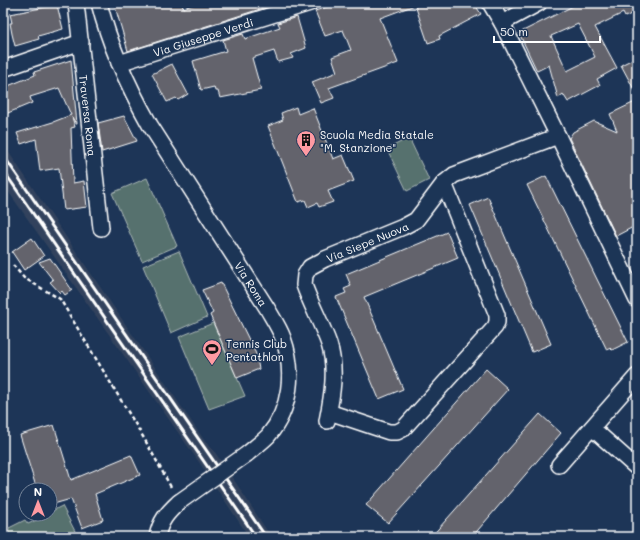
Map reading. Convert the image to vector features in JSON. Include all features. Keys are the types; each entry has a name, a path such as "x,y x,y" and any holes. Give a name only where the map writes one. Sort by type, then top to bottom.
{"street":[{"name":"Traversa Roma","path":"76,3 101,228"},
{"name":"Via Roma","path":"99,3 119,64 133,94 150,125 263,301 282,337 290,363 290,385 285,408 268,436 247,454 179,502 168,512 161,521 157,537"},
{"name":"Via Giuseppe Verdi","path":"119,64 310,3"},
{"path":"490,3 502,22 637,300"},
{"path":"502,22 539,3"},
{"path":"3,69 81,42"},
{"name":"Via Siepe Nuova","path":"444,183 497,315 495,327 403,429 397,432 389,432 328,416 331,400 333,362 329,346 304,285 305,275 310,267 324,259 403,227 416,220 444,183 454,175 558,136"},
{"path":"559,465 637,376"},
{"path":"592,428 637,468"}],"path":[{"path":"13,265 24,278 60,300 145,440 179,502"}],"shaded area":[{"path":"3,144 204,440 214,451 240,489 271,537 249,537 199,462 3,184"}],"green space":[{"path":"409,138 429,180 407,191 387,149"},
{"path":"147,178 177,246 142,261 112,193"},
{"path":"179,251 207,317 171,333 143,266"},
{"name":"Tennis Club Pentathlon","path":"213,323 245,396 209,409 179,337"},
{"path":"62,506 78,537 3,537 3,531 21,522 26,522 28,524 32,522 58,522 58,508"}],"building":[{"path":"114,3 182,3 183,8 199,3 276,4 128,51"},
{"path":"339,3 474,3 481,14 439,36 440,39 428,43 415,5 380,18 398,63 329,88 334,98 321,103 312,82 337,72 332,57 351,50 343,30 325,36 315,11"},
{"path":"579,3 637,3 637,11 625,17 623,13 595,27 617,68 597,79 600,85 568,102 563,94 558,98 549,65 537,71 519,33","holes":["578,24 595,57 567,71 551,36"]},
{"path":"57,5 63,29 38,36 39,39 15,46 10,23 12,23 10,14"},
{"path":"297,17 306,48 291,54 293,58 278,62 274,51 252,58 261,90 220,98 218,91 215,91 214,87 201,90 193,61 226,51 223,40 243,34 245,39 280,27 278,23"},
{"path":"637,57 637,95 621,65"},
{"path":"71,60 77,124 72,117 75,127 71,128 73,183 84,181 87,207 64,210 59,168 40,171 36,139 21,144 17,133 71,115 59,88 30,97 32,103 3,115 3,88 35,75 34,72"},
{"path":"172,64 188,94 178,100 176,98 167,102 152,74"},
{"path":"637,101 637,225 616,236 569,138 573,132 594,121 617,131 610,114"},
{"name":"Scuola Media Statale \"M. Stanzione\"","path":"296,107 298,114 313,108 333,159 343,155 354,181 328,191 333,202 319,207 317,203 308,207 305,200 298,202 268,126 283,120 281,113"},
{"path":"124,116 137,141 102,152 98,123"},
{"path":"546,176 628,342 612,350 610,348 607,350 527,185"},
{"path":"488,197 551,344 532,352 470,205"},
{"path":"447,232 458,258 364,297 403,389 379,399 336,297 346,293 344,289 351,286 346,274"},
{"path":"32,238 44,256 24,270 12,252"},
{"path":"50,258 72,290 65,295 62,291 60,293 50,282 53,280 39,262"},
{"path":"221,283 256,354 259,369 237,378 210,315 213,313 202,290"},
{"path":"486,369 508,389 388,523 366,505"},
{"path":"540,414 561,433 472,537 431,537"},
{"path":"54,425 71,480 131,455 140,475 95,494 103,520 82,528 71,499 58,503 58,482 35,482 20,435"}],"railway":[{"path":"3,155 266,537"},
{"path":"3,170 256,537"}],"place":[{"name":"Scuola Media Statale \"M. Stanzione\"","path":"306,157"},
{"name":"Tennis Club Pentathlon","path":"212,366"}]}
